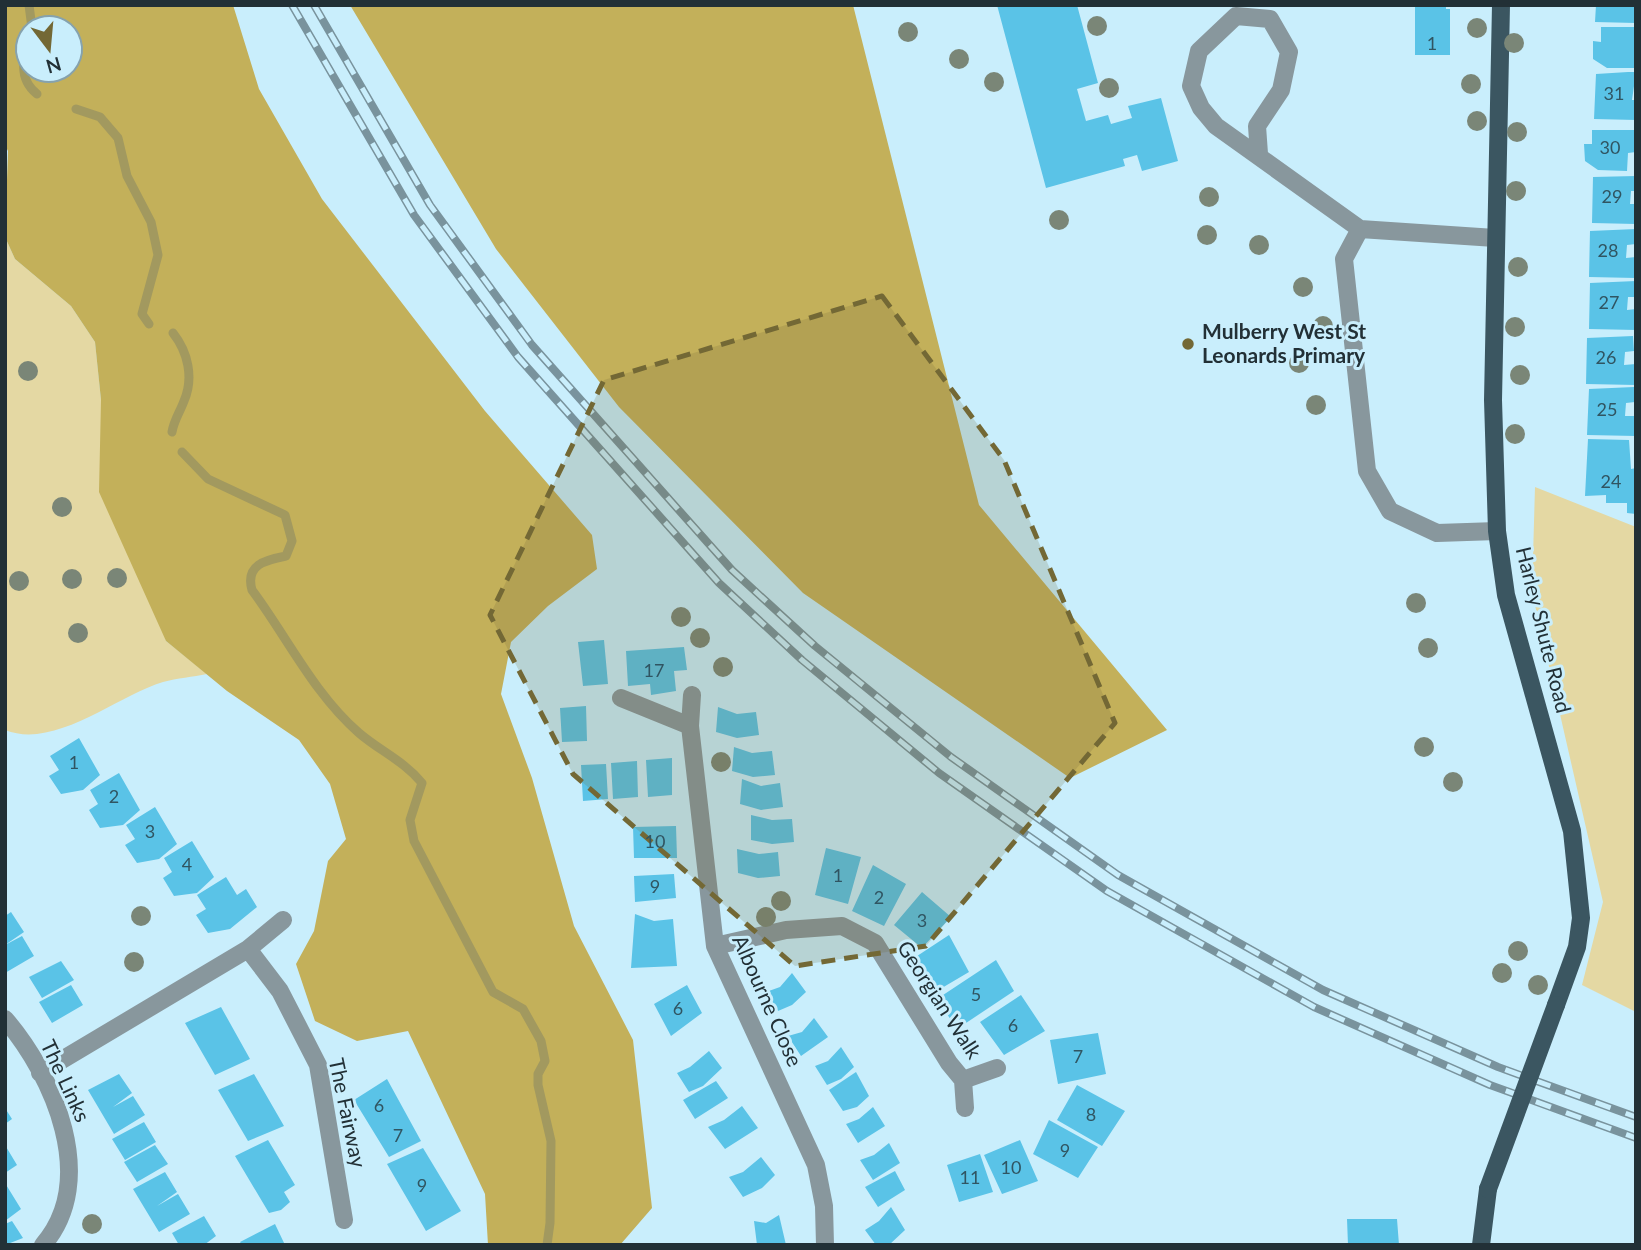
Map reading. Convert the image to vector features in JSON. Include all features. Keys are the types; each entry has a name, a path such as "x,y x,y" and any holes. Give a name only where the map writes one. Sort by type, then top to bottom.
{"main road":[{"name":"Harley Shute Road","path":"1481,1245 1488,1189 1577,947 1581,918 1572,831 1506,595 1497,531 1493,449 1501,5"}],"street":[{"path":"1259,154 1257,126 1281,90 1289,51 1270,19 1236,16 1199,51 1191,86 1200,108 1216,126 1259,154 1360,229 1495,238"},
{"path":"1360,229 1344,259 1367,471 1390,511 1437,533 1497,531"},
{"name":"Albourne Close","path":"692,695 690,726 715,946 816,1165 824,1206 825,1245"},
{"path":"621,698 690,726"},
{"path":"40,1073 248,949 283,920"},
{"name":"Georgian Walk","path":"715,946 786,930 842,926 875,943 949,1063 963,1080 965,1108"},
{"name":"The Fairway","path":"248,949 280,991 318,1065 344,1220"},
{"name":"The Links","path":"5,1019 40,1073 66,1130 71,1179 54,1233 43,1245"},
{"name":"Georgian Walk","path":"963,1080 997,1068"}],"highlighted area":[{"path":"882,296 1004,460 1115,723 926,946 795,966 573,774 490,615 604,380"}],"shaded area":[{"path":"5,5 233,5 259,89 322,199 485,411 592,535 597,569 548,606 511,642 501,694 532,778 574,926 633,1040 652,1208 620,1245 488,1245 485,1194 408,1031 357,1041 315,1021 296,964 314,931 328,861 346,839 330,784 299,740 227,691 166,641 99,492 101,400 95,342 71,306 15,259 5,237 8,151 5,145"},
{"path":"350,5 853,5 979,505 1167,730 1070,778 803,593 619,407 496,249"},
{"path":"5,237 15,259 71,306 95,342 101,400 166,641 207,674 163,682 85,719 44,733 24,734 5,730"},
{"path":"1535,487 1636,527 1636,1012 1582,985 1603,902 1532,592"}],"building":[{"path":"997,5 1077,5 1098,83 1077,89 1086,121 1108,115 1111,124 1132,118 1128,106 1161,98 1178,161 1142,171 1137,155 1123,159 1125,166 1046,188"},
{"path":"1415,5 1446,5 1446,9 1450,9 1450,55 1415,55"},
{"path":"1596,5 1636,5 1636,23 1595,22"},
{"path":"1601,27 1636,27 1635,68 1607,68 1593,59 1593,41 1601,42"},
{"path":"1636,72 1632,100 1636,100 1636,120 1594,119 1596,74"},
{"path":"1592,130 1636,130 1636,152 1628,153 1627,171 1598,170 1585,161 1584,144 1592,144"},
{"path":"1636,176 1636,191 1631,191 1630,204 1636,204 1636,224 1592,223 1593,177"},
{"path":"1636,229 1636,244 1627,245 1626,258 1636,257 1636,278 1589,277 1590,231"},
{"path":"1636,281 1636,297 1628,297 1627,310 1636,309 1636,330 1589,329 1590,283"},
{"path":"1633,336 1634,351 1625,352 1624,365 1636,364 1636,385 1586,384 1587,338"},
{"path":"1634,387 1635,402 1626,403 1625,416 1636,416 1636,436 1587,435 1589,389"},
{"path":"1588,439 1629,440 1631,469 1636,468 1636,514 1627,513 1627,503 1606,503 1606,495 1585,496"},
{"path":"604,640 608,684 583,686 578,642"},
{"path":"684,647 687,670 674,671 676,691 651,695 650,684 628,686 626,651"},
{"path":"586,706 587,741 562,742 560,708"},
{"path":"718,707 737,714 756,712 759,735 737,738 716,732"},
{"path":"79,738 100,775 83,790 61,794 49,776 59,770 50,756"},
{"path":"734,747 752,753 772,751 775,775 753,777 732,771"},
{"path":"672,758 672,795 648,797 646,760"},
{"path":"637,761 638,797 613,799 611,763"},
{"path":"606,764 608,799 583,801 581,765"},
{"path":"119,773 140,810 123,825 100,828 89,810 98,804 90,790"},
{"path":"742,779 761,786 780,783 783,807 761,810 740,804"},
{"path":"155,807 177,844 159,859 137,863 125,845 135,839 126,825"},
{"path":"751,815 772,820 792,819 794,842 772,844 751,840"},
{"path":"676,826 677,858 634,858 633,827"},
{"path":"192,841 214,877 197,893 174,896 163,878 172,872 164,858"},
{"path":"826,848 861,857 848,904 815,895"},
{"path":"737,849 759,854 778,852 780,876 758,878 738,873"},
{"path":"873,865 906,884 884,926 852,911"},
{"path":"674,874 676,898 635,902 634,876"},
{"path":"226,877 237,895 246,889 257,907 230,929 208,933 196,915 206,909 197,895"},
{"path":"922,892 951,917 922,948 894,925"},
{"path":"11,912 24,932 5,945 5,916"},
{"path":"635,914 654,921 673,919 677,966 631,968"},
{"path":"949,935 969,972 930,995 908,962"},
{"path":"22,936 34,956 5,973 5,945"},
{"path":"996,960 1014,991 957,1029 937,999"},
{"path":"61,961 74,980 42,998 29,977"},
{"path":"792,973 806,992 792,1005 778,1011 766,992 780,987"},
{"path":"71,985 83,1005 52,1023 39,1002"},
{"path":"687,985 702,1013 671,1036 654,1004"},
{"path":"1021,995 1045,1031 1004,1055 980,1022"},
{"path":"221,1007 250,1059 215,1075 185,1023"},
{"path":"814,1018 828,1037 801,1056 788,1036 802,1032"},
{"path":"1098,1033 1106,1074 1058,1084 1050,1040"},
{"path":"841,1047 854,1067 841,1079 827,1085 815,1066 828,1061"},
{"path":"709,1051 722,1068 703,1086 689,1092 677,1073 690,1067"},
{"path":"856,1072 869,1096 857,1107 843,1111 829,1090"},
{"path":"119,1074 132,1093 113,1107 133,1096 145,1115 114,1134 88,1090"},
{"path":"254,1074 284,1126 248,1141 218,1090"},
{"path":"387,1079 421,1141 389,1157 354,1100"},
{"path":"716,1081 728,1098 695,1119 683,1100"},
{"path":"1077,1085 1125,1111 1102,1146 1057,1120"},
{"path":"742,1106 758,1128 725,1149 708,1127 724,1120"},
{"path":"873,1107 885,1126 858,1143 846,1124 859,1119"},
{"path":"5,1108 12,1119 5,1124"},
{"path":"1049,1120 1098,1147 1078,1178 1033,1154"},
{"path":"144,1122 156,1142 125,1160 112,1139"},
{"path":"268,1140 295,1185 284,1192 290,1202 281,1210 269,1213 235,1156"},
{"path":"1020,1140 1038,1181 1002,1194 984,1155"},
{"path":"889,1143 900,1163 873,1180 860,1160 874,1155"},
{"path":"5,1145 17,1165 5,1173"},
{"path":"155,1145 168,1164 137,1182 124,1162"},
{"path":"423,1148 461,1211 426,1231 387,1164"},
{"path":"980,1154 993,1192 959,1202 947,1165"},
{"path":"761,1157 775,1175 762,1188 743,1197 729,1177 743,1172"},
{"path":"895,1171 905,1190 878,1207 865,1187"},
{"path":"165,1172 177,1192 157,1206 178,1194 190,1214 159,1232 133,1189"},
{"path":"5,1183 21,1209 5,1221"},
{"path":"891,1207 905,1230 889,1245 876,1245 865,1230 879,1221"},
{"path":"779,1215 786,1245 757,1245 754,1221 766,1223"},
{"path":"204,1216 216,1236 204,1245 179,1245 172,1233"},
{"path":"1347,1219 1397,1219 1399,1245 1348,1245"},
{"path":"12,1221 23,1238 5,1245 5,1224"},
{"path":"275,1224 285,1245 242,1245 240,1242"}],"waterway":[{"path":"29,5 30,14"},
{"path":"28,84 37,94"},
{"path":"76,109 100,117 118,138 127,176 151,222 158,255 142,314 149,324"},
{"path":"172,432 189,383 186,357 173,333"},
{"path":"182,452 208,479 285,515 292,541 286,556 258,565 251,575 252,590 328,701 359,733 408,768 422,783 410,820 414,841 493,992 523,1009 541,1041 545,1061 538,1074 538,1085 551,1141 550,1223 547,1245"}],"railway":[{"path":"292,5 414,215 518,357 719,583 802,660 939,773 1107,891 1314,1007 1490,1085 1636,1138"},
{"path":"314,5 430,205 532,345 732,570 815,646 951,757 1118,875 1323,990 1498,1067 1636,1117"}],"place":[{"name":"Mulberry West St Leonards Primary","path":"1188,344"}]}
